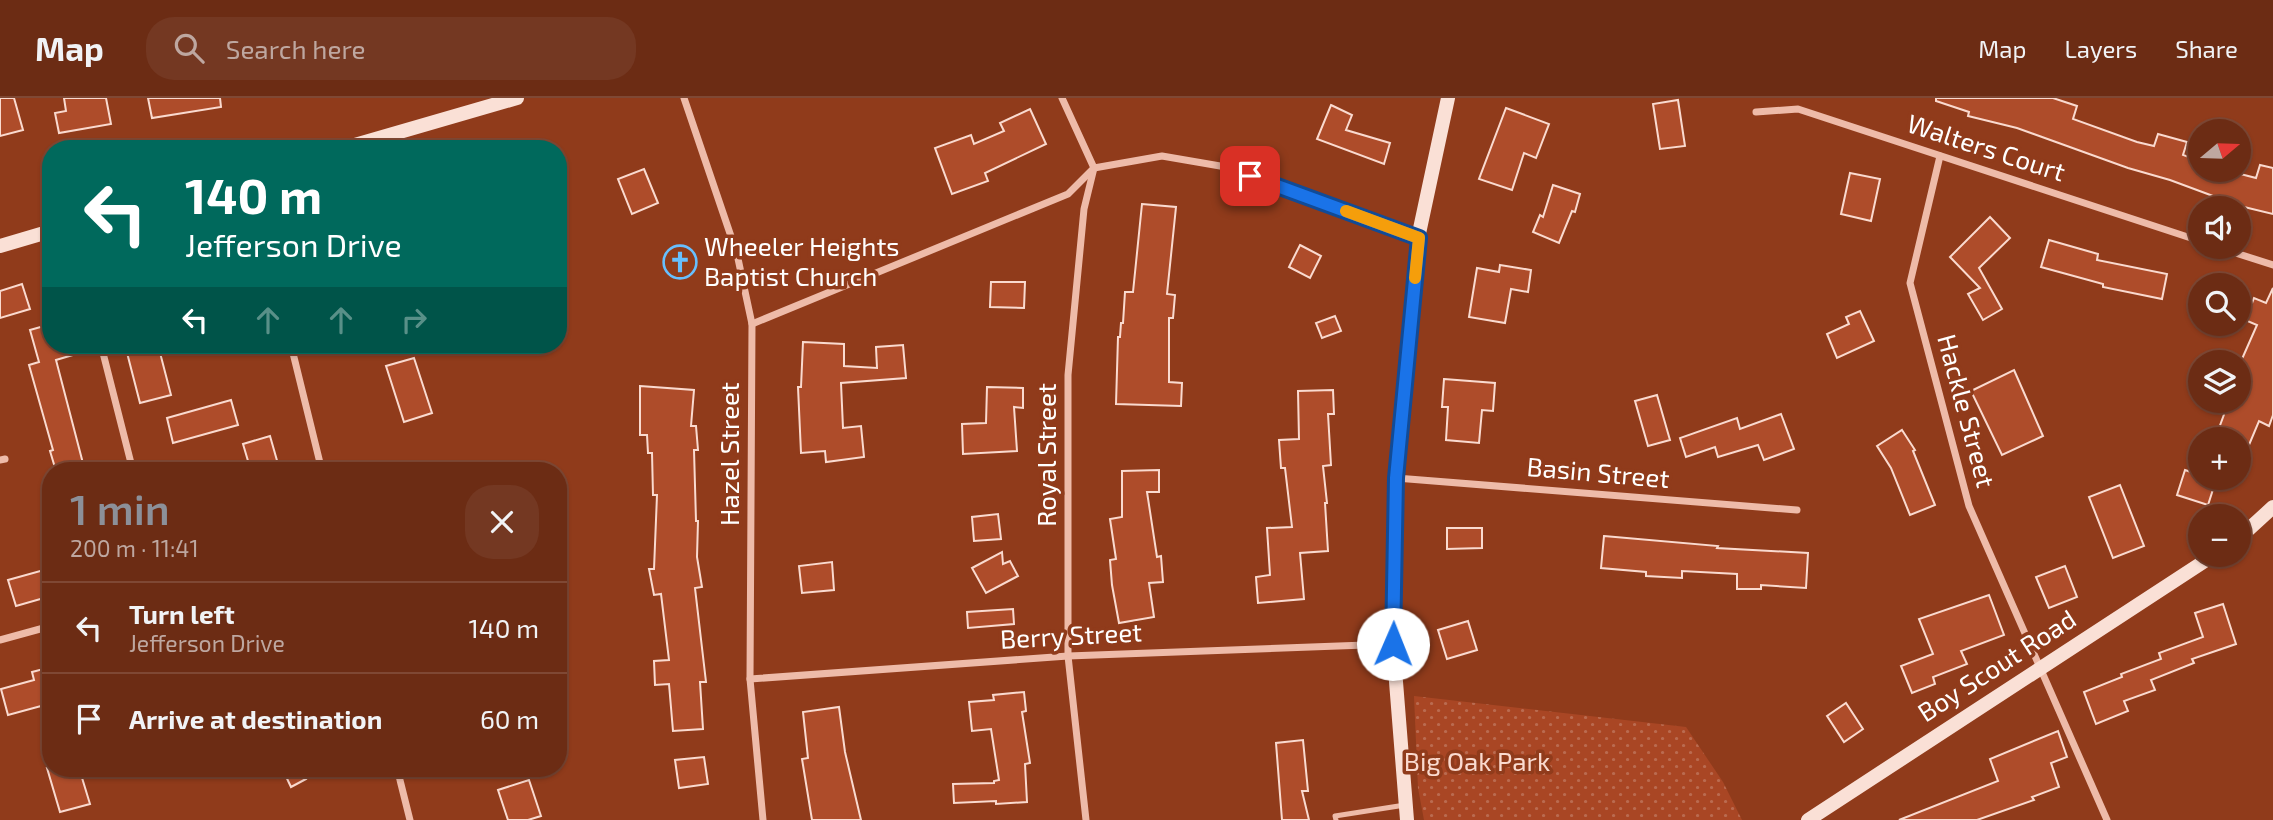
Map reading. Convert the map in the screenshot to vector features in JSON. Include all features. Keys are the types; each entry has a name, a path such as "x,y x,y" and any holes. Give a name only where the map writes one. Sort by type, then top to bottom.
{"street":[{"path":"372,140 517,98"},
{"name":"Hazel Street","path":"684,98 737,254 752,324 750,679 763,820"},
{"path":"1062,98 1094,168"},
{"path":"1407,820 1393,644 1396,478 1419,238 1448,98"},
{"name":"Walters Court","path":"1756,112 1798,108 2188,237"},
{"path":"752,324 1068,194 1094,168 1162,156 1226,167 1419,238"},
{"name":"Hackle Street","path":"1940,156 1910,283 1969,506 2107,820"},
{"name":"Royal Street","path":"1086,820 1068,656 1068,374 1084,209 1094,168"},
{"path":"0,246 42,234"},
{"path":"2251,258 2273,265"},
{"path":"102,354 131,462"},
{"path":"293,354 320,462"},
{"name":"Basin Street","path":"1396,478 1797,510"},
{"path":"2251,527 2273,507"},
{"name":"Boy Scout Road","path":"1808,820 2195,567"},
{"path":"0,640 42,628"},
{"name":"Berry Street","path":"750,679 1068,656 1393,644"},
{"path":"399,777 410,820"}],"lane":[{"path":"1336,820 1335,816 1405,805"}],"green space":[{"name":"Big Oak Park","path":"1414,696 1686,727 1723,782 1742,820 1424,820 1418,788"}],"building":[{"path":"0,98 14,98 23,130 0,136"},
{"path":"64,98 106,98 111,124 59,133 55,113 66,111"},
{"path":"148,98 220,98 221,107 152,118"},
{"path":"1936,98 2053,98 2077,106 2073,119 2137,142 2154,146 2158,134 2187,142 2183,155 2188,157 2188,182 2251,182 2251,177 2256,178 2260,165 2273,168 2273,214 2251,209 2251,196 2213,196 2017,128 1968,116 1969,112 1936,101"},
{"path":"1678,100 1685,146 1660,149 1653,104"},
{"path":"1331,105 1352,115 1346,130 1390,143 1384,164 1317,139"},
{"path":"1506,108 1549,124 1536,158 1524,153 1512,190 1479,179"},
{"path":"1030,109 1046,144 985,173 988,181 952,194 935,148 971,135 974,144 1004,131 1000,123"},
{"path":"644,169 658,203 632,214 618,179"},
{"path":"1850,173 1880,179 1871,221 1841,214"},
{"path":"1553,185 1580,194 1575,212 1572,211 1559,243 1533,232 1540,215 1543,217"},
{"path":"1142,204 1176,207 1167,294 1175,295 1173,318 1169,318 1169,382 1182,383 1181,406 1116,404 1118,337 1123,323 1125,292 1133,292"},
{"path":"1990,217 2010,238 1979,268 2002,309 1983,320 1968,294 1980,288 1950,257"},
{"path":"2049,240 2098,254 2097,260 2167,274 2162,299 2103,287 2103,284 2041,267"},
{"path":"1300,245 1321,256 1310,278 1289,267"},
{"path":"1500,265 1531,270 1528,292 1511,289 1505,323 1469,317 1477,268 1499,272"},
{"path":"991,282 1025,282 1024,308 990,307"},
{"path":"22,284 30,309 0,318 0,291"},
{"path":"2273,288 2273,415 2269,426 2259,421 2251,440 2251,427 2219,427 2225,413 2251,413 2251,350 2246,350 2257,325 2251,322 2251,305 2254,298 2266,303"},
{"path":"1860,311 1874,341 1837,358 1827,334 1849,324 1846,317"},
{"path":"1335,316 1341,331 1322,338 1316,323"},
{"path":"42,327 42,354 76,354 56,360 83,462 53,462 50,451 53,450 29,365 39,362 30,330"},
{"path":"803,342 844,344 844,366 877,368 876,347 903,345 906,378 841,383 843,428 861,426 864,457 826,462 825,451 801,453 798,387 801,387"},
{"path":"127,354 160,354 171,395 140,403"},
{"path":"414,358 432,413 404,422 386,366"},
{"path":"2014,370 2043,436 2002,455 1971,391"},
{"path":"1444,379 1495,383 1493,411 1482,410 1479,443 1446,440 1448,407 1442,407"},
{"path":"640,386 694,390 691,426 696,426 698,450 694,450 697,557 702,587 695,588 706,682 700,682 703,729 673,731 669,684 655,685 654,661 669,660 661,594 654,595 649,569 654,569 657,495 653,495 652,453 648,453 647,435 640,435"},
{"path":"987,387 1023,388 1023,408 1014,407 1017,451 963,454 962,424 986,423"},
{"path":"1333,390 1334,414 1328,414 1331,465 1323,466 1328,551 1300,553 1304,599 1258,603 1256,577 1270,575 1267,528 1292,527 1285,468 1281,468 1279,440 1299,439 1298,391"},
{"path":"1657,395 1670,440 1648,446 1635,401"},
{"path":"231,400 238,425 173,443 167,418"},
{"path":"1781,414 1794,449 1764,460 1758,445 1718,457 1715,447 1686,457 1680,438 1737,418 1740,429"},
{"path":"1902,430 1915,450 1913,451 1935,505 1910,515 1891,468 1877,446"},
{"path":"270,436 277,462 248,462 243,444"},
{"path":"1159,470 1159,492 1147,492 1157,557 1161,556 1163,582 1149,583 1154,617 1119,623 1112,585 1110,560 1116,559 1110,519 1122,517 1122,471"},
{"path":"2185,470 2188,471 2188,490 2213,490 2208,504 2177,495"},
{"path":"2120,485 2144,546 2113,558 2089,497"},
{"path":"998,514 1001,539 974,541 972,517"},
{"path":"1447,528 1482,528 1482,548 1447,549"},
{"path":"1604,536 1718,546 1717,548 1808,553 1806,588 1761,585 1761,589 1737,589 1737,574 1682,571 1682,578 1646,576 1646,572 1601,568"},
{"path":"1002,552 1003,564 1010,561 1018,576 986,593 972,568"},
{"path":"832,562 834,590 802,593 799,566"},
{"path":"2065,566 2077,597 2049,608 2036,577"},
{"path":"42,571 42,599 16,606 8,580"},
{"path":"1989,595 2004,635 1961,651 1967,664 1933,677 1935,684 1912,693 1901,666 1933,654 1919,619"},
{"path":"2223,604 2236,644 2192,659 2194,663 2151,680 2155,690 2124,701 2128,711 2096,724 2084,692 2161,659 2159,653 2203,637 2195,613"},
{"path":"1013,609 1014,624 968,628 967,612"},
{"path":"1468,621 1477,650 1447,659 1438,630"},
{"path":"42,669 42,710 41,706 8,715 1,689 34,680 32,672"},
{"path":"1024,692 1026,711 1022,712 1030,763 1025,764 1027,802 954,803 953,784 994,783 999,780 991,729 972,731 969,702 994,700 993,695"},
{"path":"1846,703 1863,729 1844,742 1827,716"},
{"path":"839,707 845,752 861,820 812,820 802,759 808,758 803,712"},
{"path":"2058,731 2067,757 2051,763 2059,787 2032,797 2034,800 1977,820 1899,820 1998,781 1990,759"},
{"path":"1303,740 1308,791 1302,791 1309,820 1282,820 1276,743"},
{"path":"704,757 708,784 679,788 675,760"},
{"path":"50,777 82,777 90,804 60,812"},
{"path":"286,777 305,777 306,779 291,787"},
{"path":"529,780 541,816 528,820 508,820 498,790"}],"slow traffic":[{"path":"1346,211 1419,238 1415,278"}],"place":[{"name":"Wheeler Heights Baptist Church","path":"680,262"}],"route":[{"path":"1250,176 1419,238 1396,478 1393,644"}]}
